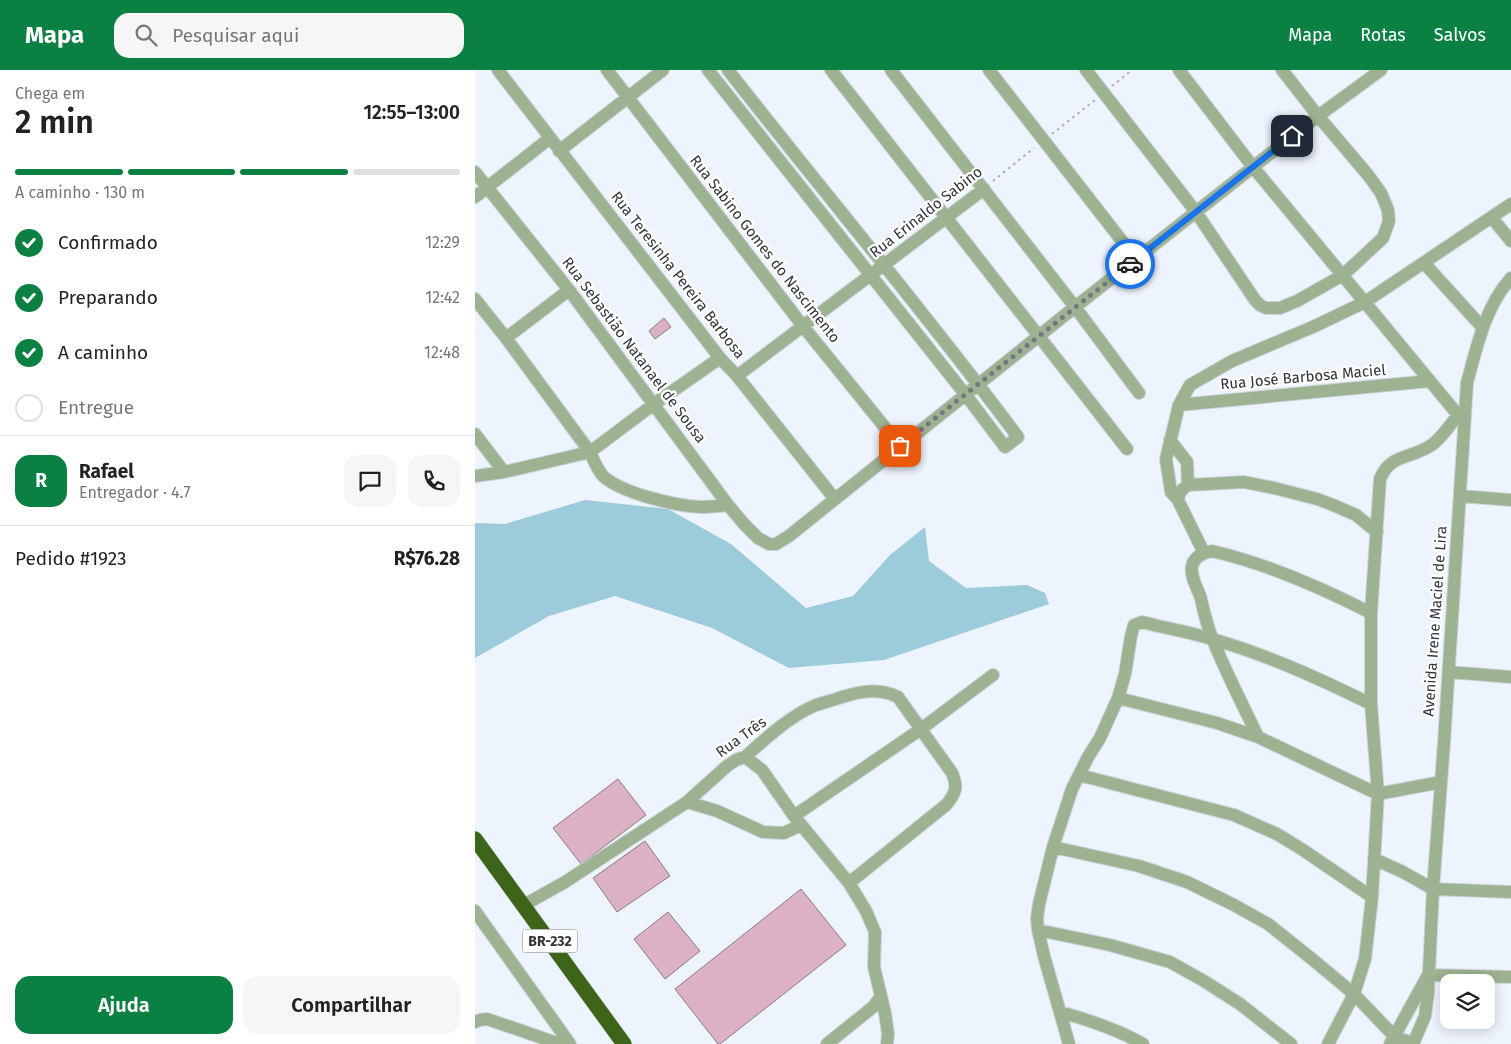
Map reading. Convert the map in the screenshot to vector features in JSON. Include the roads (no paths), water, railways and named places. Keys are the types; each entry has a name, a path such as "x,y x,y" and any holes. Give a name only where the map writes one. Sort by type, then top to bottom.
{"highway":[{"name":"BR-232","path":"475,838 624,1044"}],"street":[{"name":"Rua Teresinha Pereira Barbosa","path":"498,70 721,358 834,498"},
{"name":"Rua Sabino Gomes do Nascimento","path":"607,70 803,326 900,446"},
{"path":"559,151 663,70"},
{"path":"708,70 1005,447 1018,437 728,70"},
{"path":"831,70 1127,449"},
{"path":"891,70 1075,307 1139,393"},
{"path":"989,70 1136,259"},
{"path":"1086,70 1196,212 1255,300 1259,305 1271,309 1280,308 1297,301 1343,275 1383,238 1389,221 1388,210 1381,192 1282,70"},
{"path":"1179,70 1253,167 1461,419 1432,445 1392,462 1383,472 1379,489 1371,613 1371,704 1378,794 1372,897 1365,959 1353,994 1328,1044"},
{"path":"834,498 1377,71"},
{"path":"475,197 550,138"},
{"path":"781,162 792,153"},
{"name":"Rua Sebastião Natanael de Sousa","path":"475,172 569,290 728,505 758,538 769,544 776,544 789,536 834,498"},
{"name":"Rua Erinaldo Sabino","path":"737,376 984,189"},
{"path":"1204,553 1178,500 1171,492 1166,459 1179,405 1190,385 1232,361 1315,326 1365,302 1511,204"},
{"path":"1492,218 1511,241"},
{"path":"1424,263 1482,327"},
{"name":"Avenida Irene Maciel de Lira","path":"1413,1044 1425,1016 1449,672 1459,496 1461,419 1467,383 1482,327 1503,286 1511,278"},
{"path":"506,338 569,290"},
{"path":"475,298 590,452 597,468 614,485 665,502 701,507 728,505"},
{"path":"475,476 504,472 590,452 721,358"},
{"name":"Rua José Barbosa Maciel","path":"1179,405 1430,381"},
{"path":"475,434 504,472"},
{"path":"1170,440 1187,462 1188,485"},
{"path":"1178,500 1182,489 1188,485 1244,482 1317,499 1333,505 1356,515 1377,532"},
{"path":"1459,496 1511,500"},
{"path":"1257,737 1212,639 1204,615 1192,570 1193,563 1197,557 1212,551 1270,568 1371,613"},
{"path":"1069,1044 1038,930 1039,904 1053,847 1072,789 1101,738 1118,698 1125,674 1134,625 1142,622 1212,639 1255,653 1323,680 1371,704"},
{"path":"1449,672 1511,677"},
{"path":"687,802 717,811 763,832 785,833 798,820 993,675"},
{"name":"Rua Três","path":"524,905 565,882 687,802 727,766 745,757 776,731 802,713 816,706 865,691 889,692 898,697 952,772 956,782 955,791 946,805 849,883"},
{"path":"1118,698 1217,723 1257,737 1378,794 1441,782"},
{"path":"745,757 762,770 798,820 849,883 866,911 875,932 874,967 885,1013 888,1034 887,1044"},
{"path":"1079,775 1234,815 1277,834 1372,897"},
{"path":"1053,847 1139,866 1187,882 1235,905 1268,924 1353,994 1392,1040 1413,1044"},
{"path":"1374,859 1403,872 1433,889 1511,892"},
{"path":"475,911 569,1044"},
{"path":"1038,930 1110,945 1169,962 1204,980 1240,1004 1291,1044"},
{"path":"1392,1040 1428,975 1511,977"},
{"path":"827,1044 873,1006 881,996"},
{"path":"1061,1012 1092,1021 1143,1044"},
{"path":"475,1022 487,1019 560,1044"}],"water":[{"path":"585,500 668,509 731,544 806,608 853,596 890,555 925,527 929,561 966,588 1027,585 1045,593 1049,604 884,660 789,668 712,628 615,596 549,616 475,658 475,523 505,524"}]}
